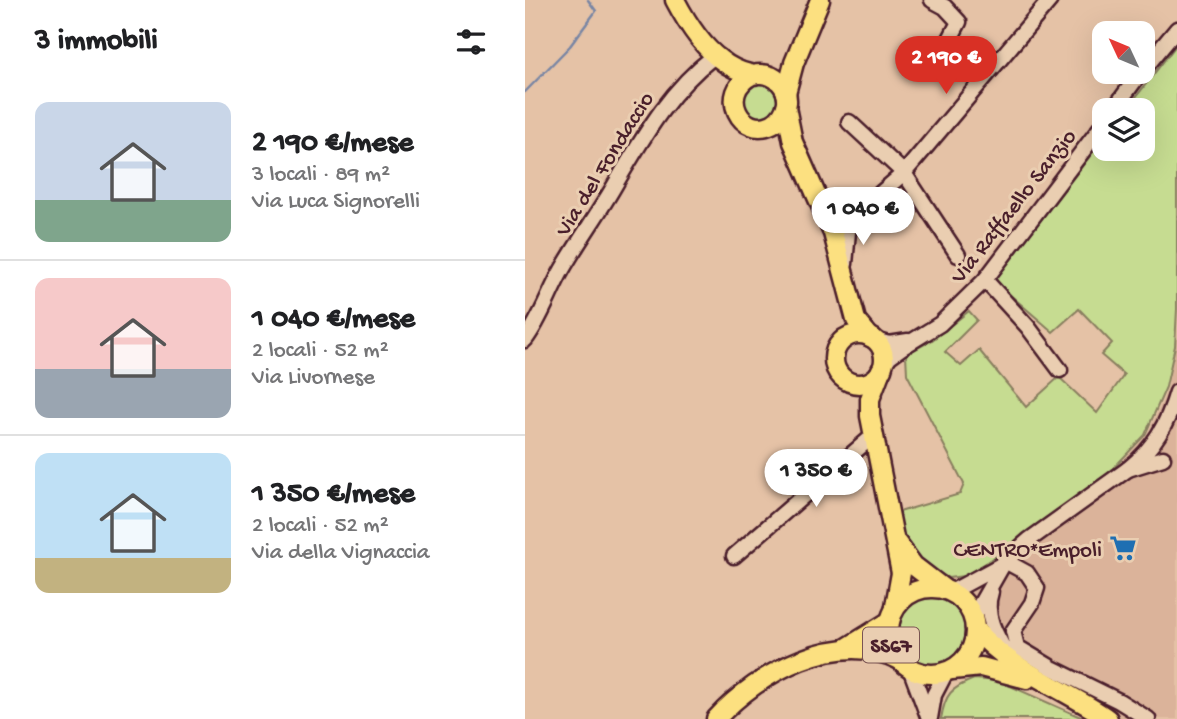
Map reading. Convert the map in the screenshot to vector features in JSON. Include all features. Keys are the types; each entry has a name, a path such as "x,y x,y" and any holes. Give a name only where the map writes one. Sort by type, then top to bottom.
{"main road":[{"path":"675,0 693,31 727,76 735,95"},
{"path":"756,126 771,124 783,114 794,63 820,0"},
{"path":"711,53 752,75"},
{"path":"735,95 741,83 752,75 761,74 777,79 786,100"},
{"name":"SS67","path":"735,95 734,103 741,118 781,140 801,165"},
{"name":"SS67","path":"786,100 790,131 801,165 833,233 850,302 860,326 883,352 882,368 870,399 870,416"},
{"name":"SS67","path":"850,302 848,328 834,356 834,363 836,370 864,401 870,416 901,573 889,638 905,664"},
{"path":"840,343 854,334 873,338"},
{"path":"846,380 862,384 876,376 882,368"},
{"name":"SS67","path":"716,719 744,692 777,672 805,660 845,649 877,650 934,674 949,671 962,663 974,641 974,623 967,605 914,566 894,539"},
{"name":"SS67","path":"845,649 891,617 903,599 918,590 934,588 949,591"},
{"path":"974,623 987,642 1014,664 1108,719"},
{"path":"949,671 981,667 1054,688"}],"street":[{"path":"932,0 944,7 959,22 949,41 986,75"},
{"path":"845,276 848,232 861,210 904,173 1050,0"},
{"path":"1155,55 1177,29"},
{"name":"Via del Fondaccio","path":"525,340 533,330 568,260 636,150 675,92 711,53"},
{"path":"849,122 904,173 958,255"},
{"name":"Via Raffaello Sanzio","path":"882,368 890,356 950,316 985,280 1092,139"},
{"path":"822,206 842,216 861,210"},
{"path":"985,280 1028,327 1060,370"},
{"name":"Via Raffaello Sanzio","path":"873,338 889,344 919,337"},
{"path":"949,591 1002,565 1029,540 1128,469 1147,452 1163,429 1177,392"},
{"path":"734,556 874,435"},
{"path":"1128,469 1163,458"},
{"path":"974,623 1002,565"},
{"path":"1002,565 988,610 992,624 1014,664"},
{"path":"1002,565 1027,573 1037,588 1032,603 1013,631 1017,648 1148,719"},
{"name":"SS67","path":"905,664 929,719"},
{"name":"SS67","path":"929,719 934,695 949,671"}],"shaded area":[{"path":"1177,317 1177,719 1122,719 989,637 983,617 971,595 946,578 965,573 1110,475 1148,434 1168,389"}],"green space":[{"path":"1177,44 1177,309 1175,346 1166,387 1145,435 1104,478 989,561 964,576 948,578 921,561 899,532 896,513 960,494 964,484 907,374 906,354 931,341 969,311 977,320 945,352 961,366 979,350 1026,407 1059,377 1097,413 1124,375 1101,355 1112,343 1079,309 1053,332 994,281 1092,154 1092,161 1155,161 1155,98 1135,98 1146,84 1155,84 1155,72"},
{"path":"760,84 772,89 777,101 772,113 760,118 748,113 743,101 748,89"},
{"path":"932,595 952,601 962,611 968,631 962,651 952,661 932,667 912,661 902,651 896,631 902,611 912,601"},
{"path":"974,679 999,681 1085,719 941,719 950,693"}],"waterway":[{"path":"525,92 570,46 596,11 588,0"}],"place":[{"name":"CENTRO*Empoli","path":"1123,548"}]}
